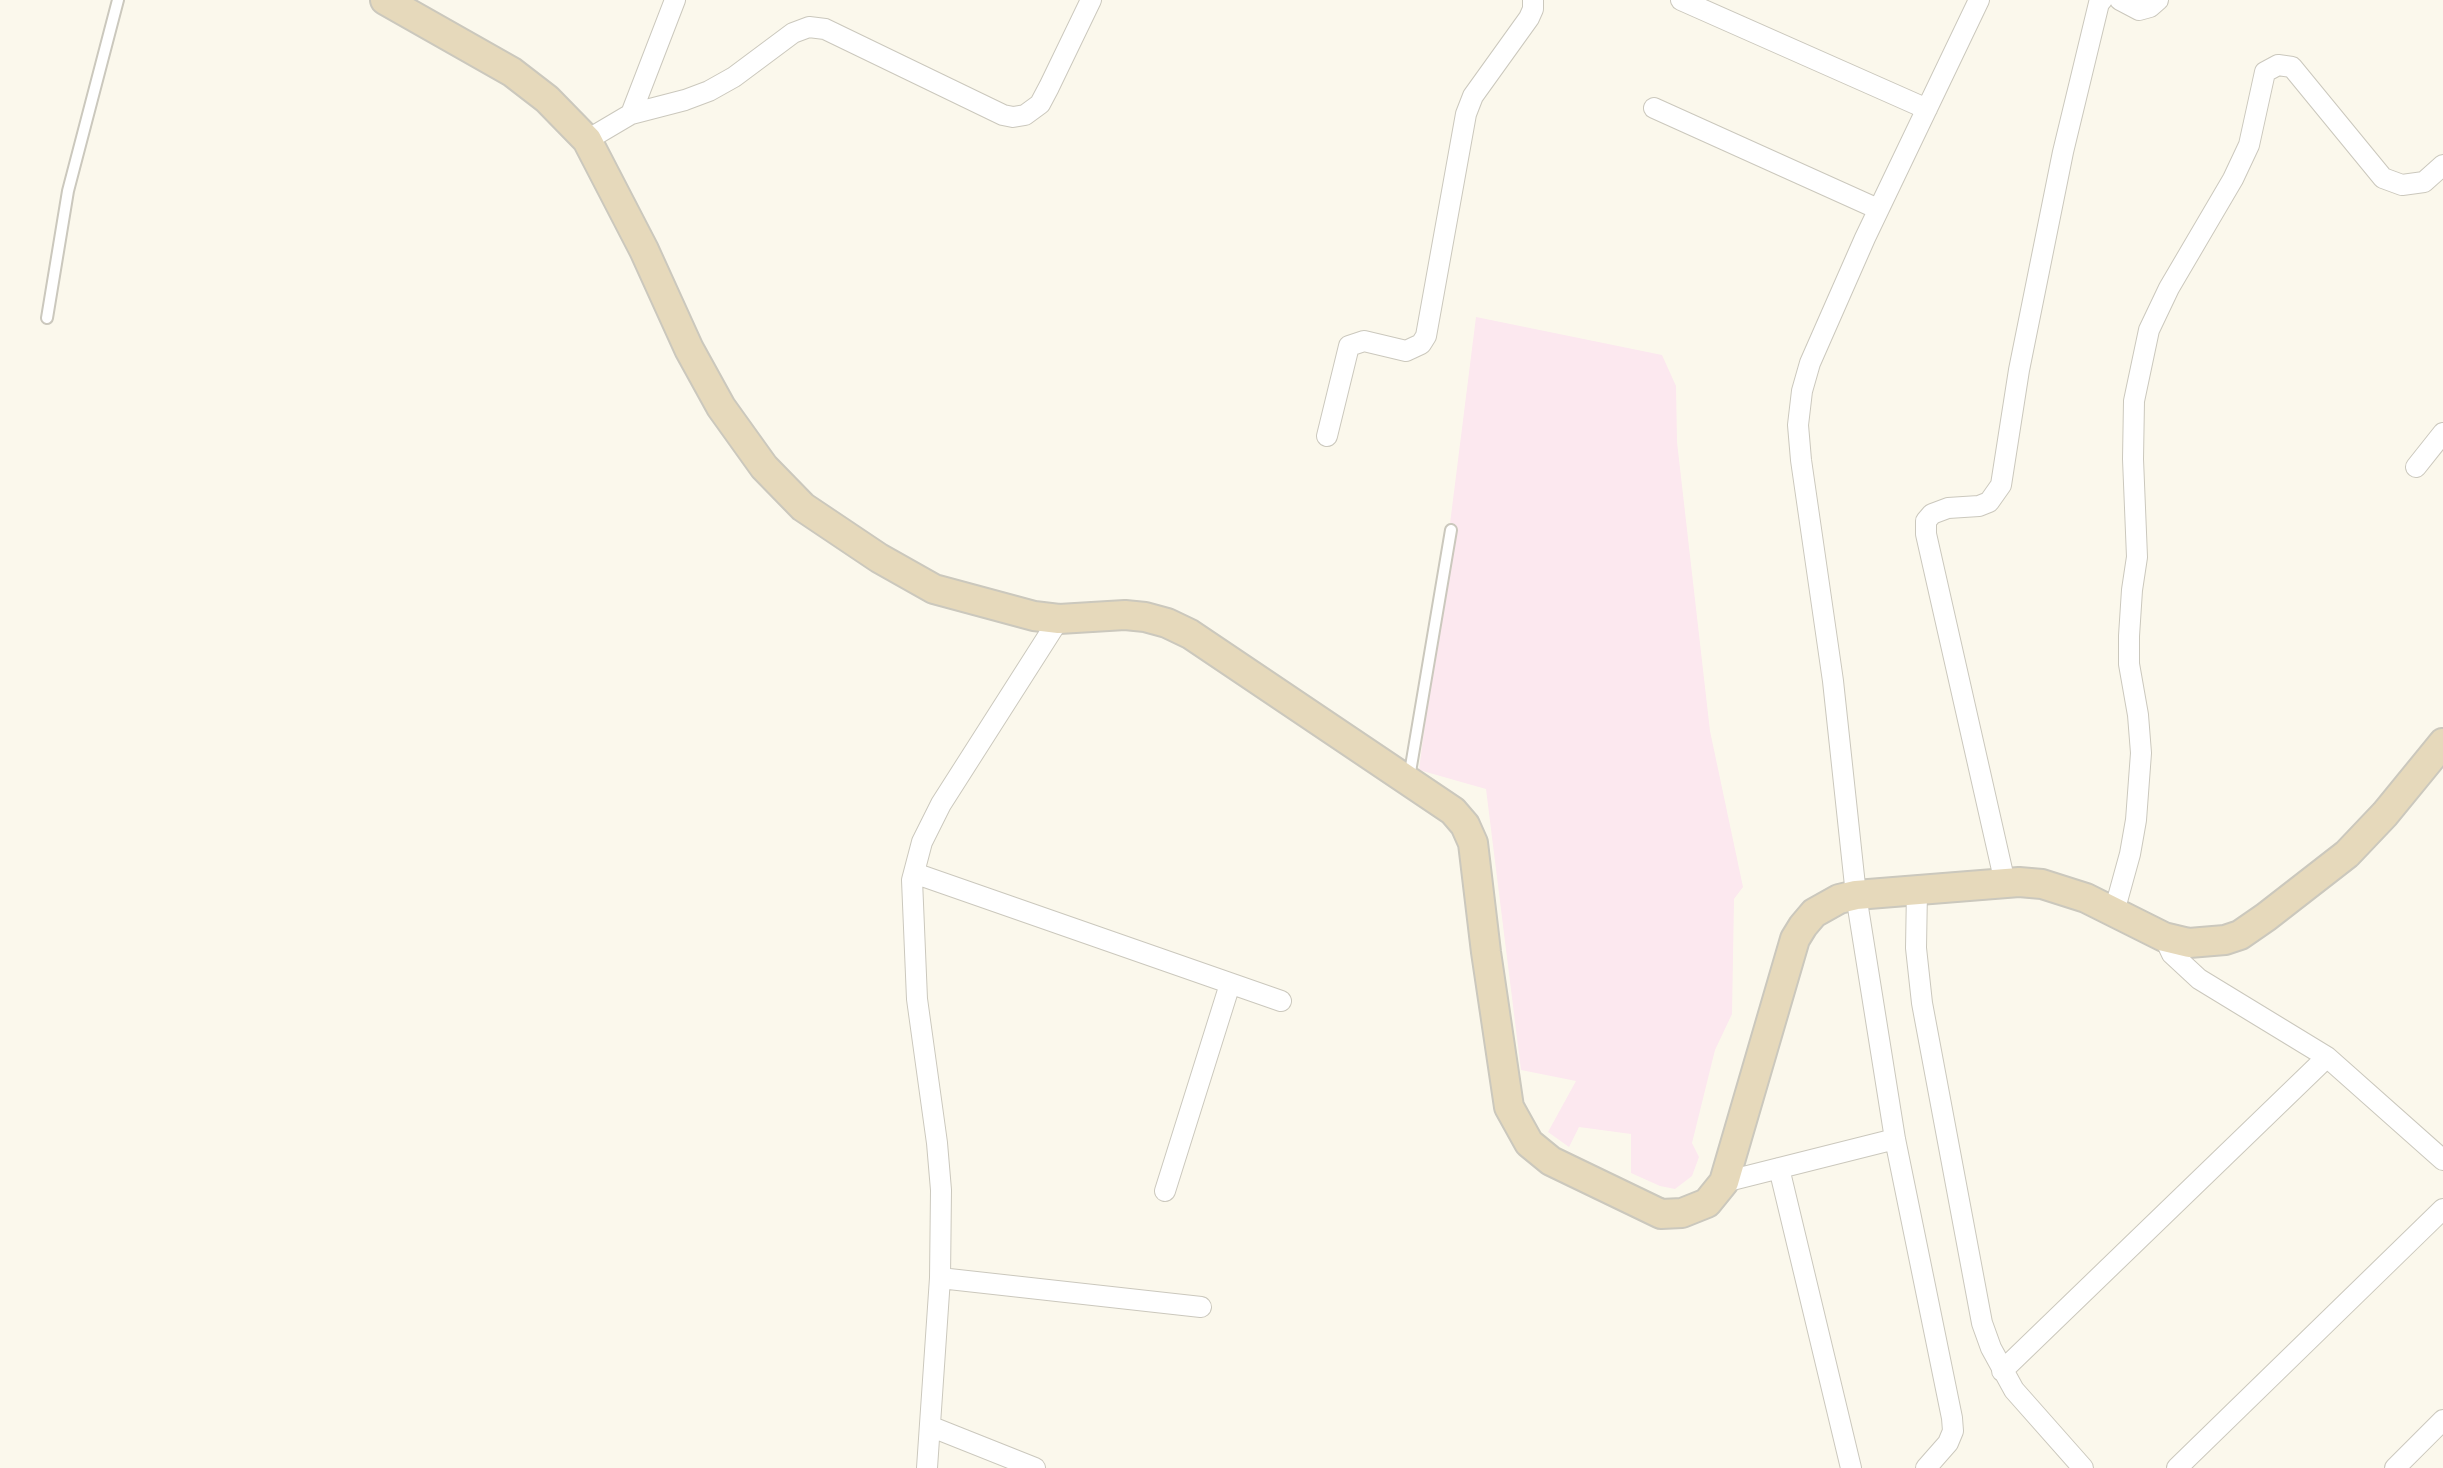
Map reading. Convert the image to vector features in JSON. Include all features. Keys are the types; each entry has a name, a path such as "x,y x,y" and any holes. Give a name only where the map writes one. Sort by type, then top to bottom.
{"street":[{"path":"385,0 512,72 547,99 587,140 644,250 689,349 721,407 764,467 803,507 879,558 934,589 1008,610 1059,619 1125,615 1145,617 1182,630 1409,780 1453,812 1465,825 1473,843 1509,1107 1529,1143 1551,1161 1661,1214 1682,1212 1707,1203 1724,1182 1795,939 1814,913 1839,899 1863,894 2005,883 2042,884 2086,898 2164,937 2189,943 2225,940 2240,935 2266,917 2348,854 2385,814 2443,743"},
{"path":"632,114 675,0"},
{"path":"587,140 632,114 710,91 734,77 794,33 809,27 825,29 1003,115 1025,115 1040,104 1091,0"},
{"path":"1327,436 1349,346 1364,342 1406,351 1421,344 1426,336 1466,114 1479,86 1529,18 1533,9 1533,0"},
{"path":"1682,0 1927,108"},
{"path":"1926,1468 1948,1443 1953,1431 1952,1418 1895,1139 1798,425 1802,391 1810,363 1878,209 1979,0"},
{"path":"2005,883 1926,534 1926,520 1932,514 1948,508 1979,506 1989,502 2001,484 2019,370 2059,175 2102,0"},
{"path":"2120,0 2139,10 2150,7 2158,0"},
{"path":"2114,912 2130,854 2136,820 2141,753 2138,715 2129,664 2128,636 2137,557 2133,459 2134,401 2150,330 2169,288 2233,179 2249,145 2265,72 2278,65 2292,67 2383,178 2402,185 2424,182 2443,165"},
{"path":"1654,108 1878,209"},
{"path":"2416,467 2443,433"},
{"path":"927,1468 932,1427 940,1278 941,1190 937,1143 917,999 912,880 922,842 941,804 1059,619"},
{"path":"914,873 1281,1001"},
{"path":"1912,891 1922,1003 1982,1323 1991,1348 2014,1390 2083,1468"},
{"path":"2164,937 2172,954 2199,979 2327,1057 2443,1160"},
{"path":"1164,1191 1230,984"},
{"path":"2002,1371 2327,1057"},
{"path":"1724,1182 1895,1139"},
{"path":"1779,1168 1851,1468"},
{"path":"2177,1468 2443,1209"},
{"path":"940,1278 1201,1307"},
{"path":"2395,1468 2443,1420"},
{"path":"932,1427 1035,1468"}],"lane":[{"path":"47,318 68,191 118,0"},
{"path":"1409,780 1451,530"}],"shaded area":[{"path":"1476,317 1662,355 1676,386 1677,442 1710,731 1743,887 1734,899 1732,1014 1715,1050 1692,1143 1699,1157 1692,1176 1675,1189 1660,1186 1631,1173 1631,1134 1579,1127 1569,1147 1548,1132 1576,1081 1521,1070 1486,789 1419,770"}]}
